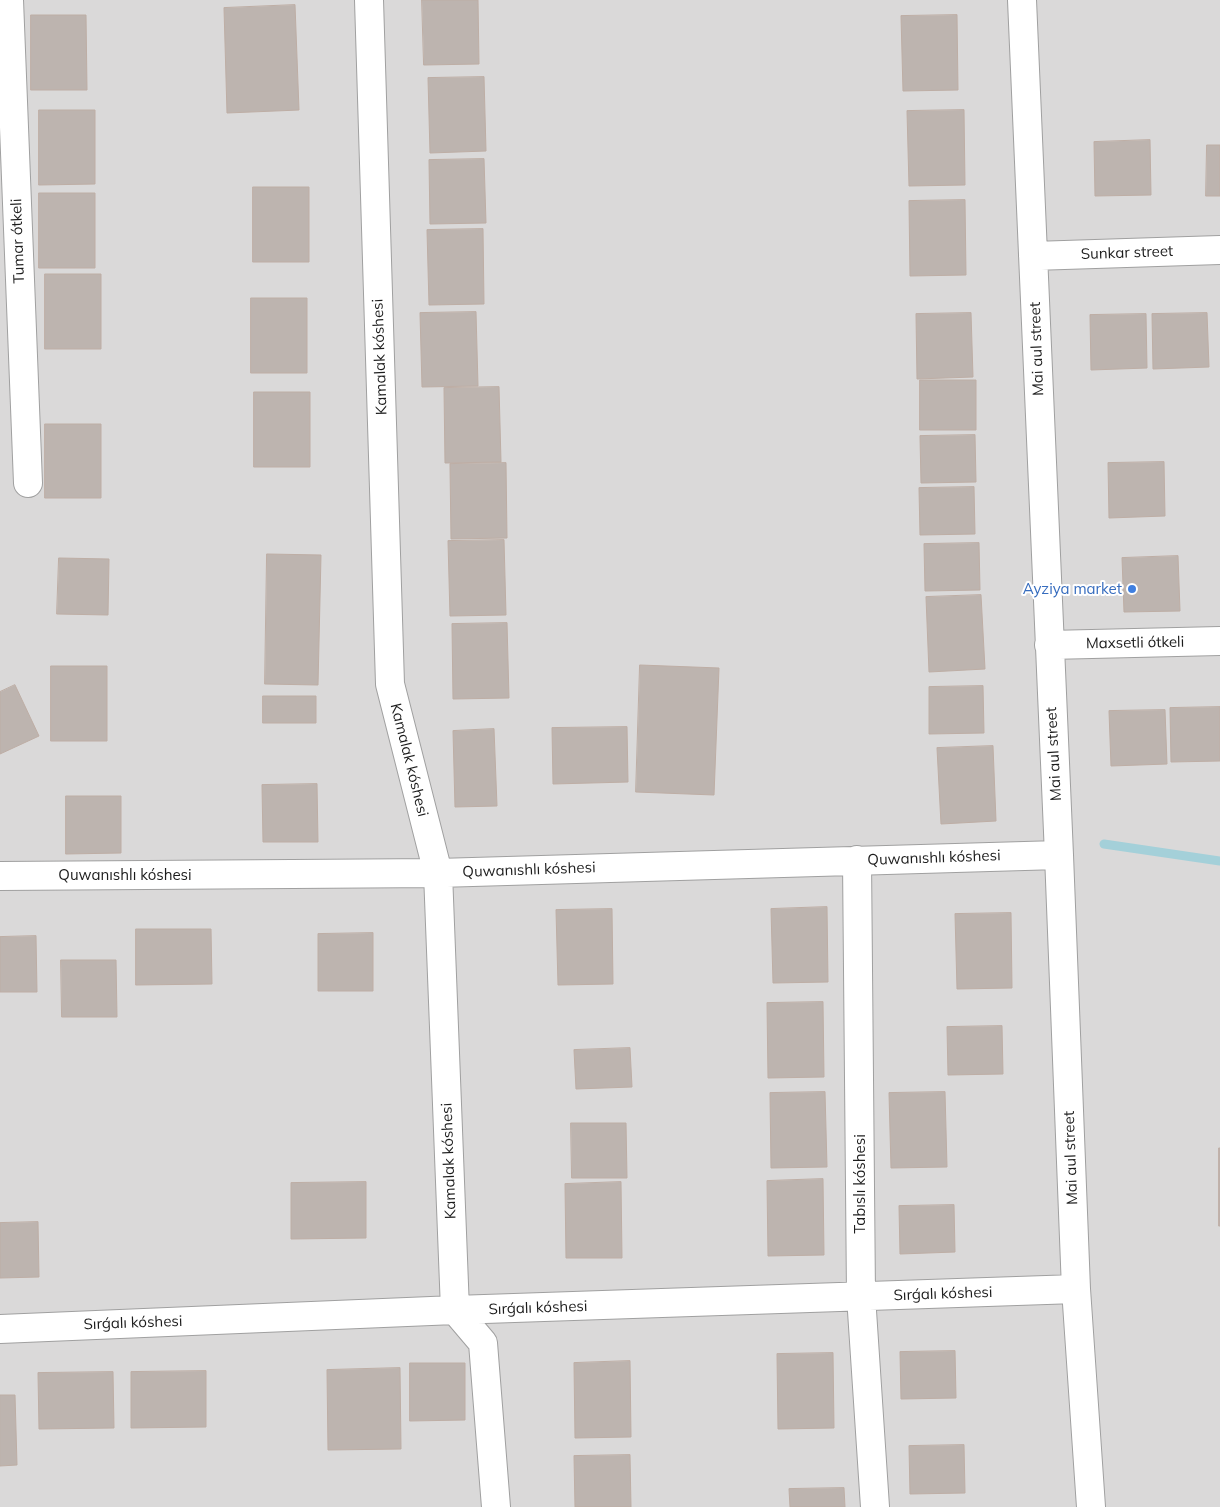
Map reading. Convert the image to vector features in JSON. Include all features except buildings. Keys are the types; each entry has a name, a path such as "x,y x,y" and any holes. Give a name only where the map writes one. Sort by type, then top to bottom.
{"street":[{"name":"Tumar ótkeli","path":"9,0 28,483"},
{"name":"Kamalak kóshesi","path":"369,0 390,684 438,873 454,1310"},
{"name":"Mai aul street","path":"1022,0 1076,1289 1091,1507"},
{"name":"Sunkar street","path":"1033,256 1220,250"},
{"name":"Maxsetli ótkeli","path":"1049,645 1220,641"},
{"name":"Quwanıshlı kóshesi","path":"0,876 438,873 1059,855"},
{"name":"Tabıslı kóshesi","path":"858,860 861,1296 875,1507"},
{"name":"Sırǵalı kóshesi","path":"0,1329 454,1310 1076,1289"},
{"path":"454,1310 482,1343 496,1507"}],"shaded area":[{"path":"0,0 1220,0 1220,1507 0,1507"}],"waterway":[{"path":"1104,844 1220,861"}],"place":[{"name":"Ayziya market","path":"1132,589"}]}
